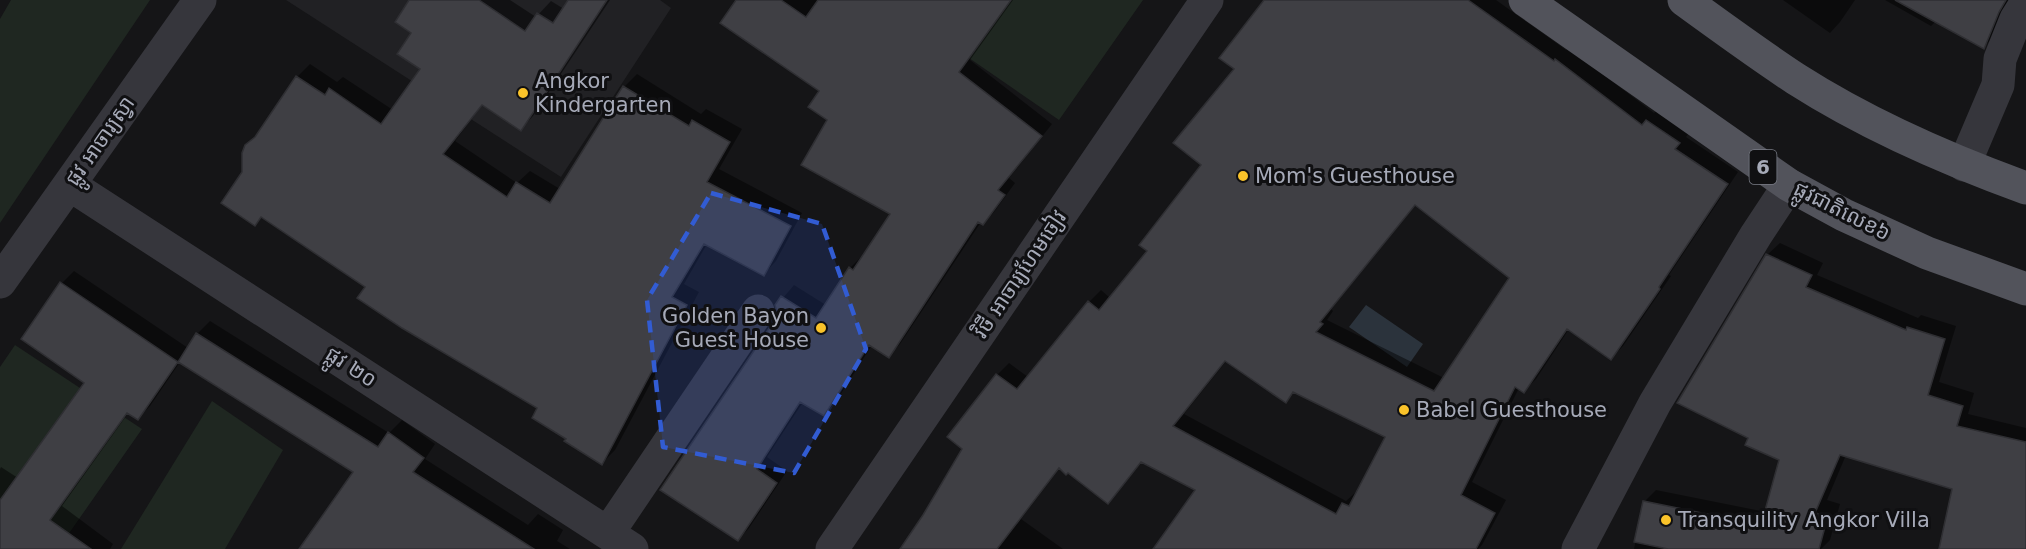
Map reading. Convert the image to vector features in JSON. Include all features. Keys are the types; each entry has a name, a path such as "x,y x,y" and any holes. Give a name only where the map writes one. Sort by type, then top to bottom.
{"main road":[{"name":"ផ្លូវជាតិលេខ៦","path":"1526,0 1789,185 1844,215 1927,253 2026,289"},
{"path":"1684,0 1796,79 1845,108 1964,165 2026,188"}],"street":[{"name":"ផ្លូវ អាចារ្យស្វា","path":"0,282 200,0"},
{"name":"វិថី អាចារ្យហែមចៀវ","path":"832,549 1207,0"},
{"path":"1964,165 1998,85 2000,59 2016,19 2026,3"},
{"name":"ផ្លូវ ២០","path":"70,185 620,541"},
{"path":"1578,549 1655,403 1756,235 1789,185"},
{"path":"620,541 758,311"}],"highlighted area":[{"path":"711,193 822,224 866,349 794,473 663,447 647,300"}],"shaded area":[{"path":"11,0 150,0 0,223 0,19"},
{"name":"Angkor Kindergarten","path":"286,0 660,0 671,8 561,177"},
{"path":"1010,0 1143,0 1059,120 969,58"},
{"path":"1366,305 1423,344 1407,367 1349,327"},
{"path":"15,345 142,429 58,549 0,549 0,367"},
{"path":"212,401 283,450 225,549 121,549"}],"building":[{"path":"409,0 479,0 525,31 537,13 553,23 568,0 607,0 521,131 482,105 443,154 507,197 516,182 550,203 623,86 689,126 692,120 730,142 707,182 791,226 764,276 704,244 672,297 687,305 602,465 532,418 537,408 402,328 357,298 365,287 261,217 255,226 221,203 242,172 242,153 245,145 255,137 296,76 325,95 329,88 381,124 420,69 397,54 411,33 395,22"},
{"path":"736,0 781,0 806,17 818,0 1011,0 959,72 1042,136 998,190 1005,195 983,225 978,222 889,358 869,345 824,416 800,402 757,469 777,483 738,541 660,490 774,321 777,313 775,305 781,296 816,318 849,267 853,270 890,214 801,165 827,120 808,107 819,91 720,23"},
{"path":"1264,0 1468,0 1554,61 1555,59 1642,125 1646,120 1680,143 1675,149 1728,184 1611,360 1567,329 1524,393 1515,387 1461,495 1495,513 1476,549 1153,549 1195,490 1141,462 1108,504 1059,468 997,549 900,549 962,449 947,437 996,374 1017,389 1088,301 1099,310 1147,251 1139,245 1201,165 1173,143 1234,69 1219,58","holes":["1415,205 1509,278 1434,391 1316,332 1323,324 1320,322","1225,361 1286,403 1293,392 1385,437 1349,506 1342,503 1336,514 1173,426"]},
{"path":"1895,0 2006,0 1984,49"},
{"path":"1766,254 1812,275 1806,287 1906,330 1907,327 1945,339 1928,395 1963,406 1957,426 2026,442 2026,549 1939,549 1952,489 1840,455 1815,513 1828,516 1819,549 1668,549 1634,542 1643,501 1761,525 1779,460 1745,445 1748,438 1677,403"},
{"path":"60,282 178,362 138,420 127,413 50,520 91,549 0,549 0,500 84,383 21,339"},
{"path":"196,333 378,447 388,432 424,458 413,472 534,549 299,549 353,472 178,362"}],"place":[{"name":"Angkor Kindergarten","path":"523,93"},
{"name":"Mom's Guesthouse","path":"1243,176"},
{"name":"Golden Bayon Guest House","path":"821,328"},
{"name":"Babel Guesthouse","path":"1404,410"},
{"name":"Transquility Angkor Villa","path":"1666,520"}]}
